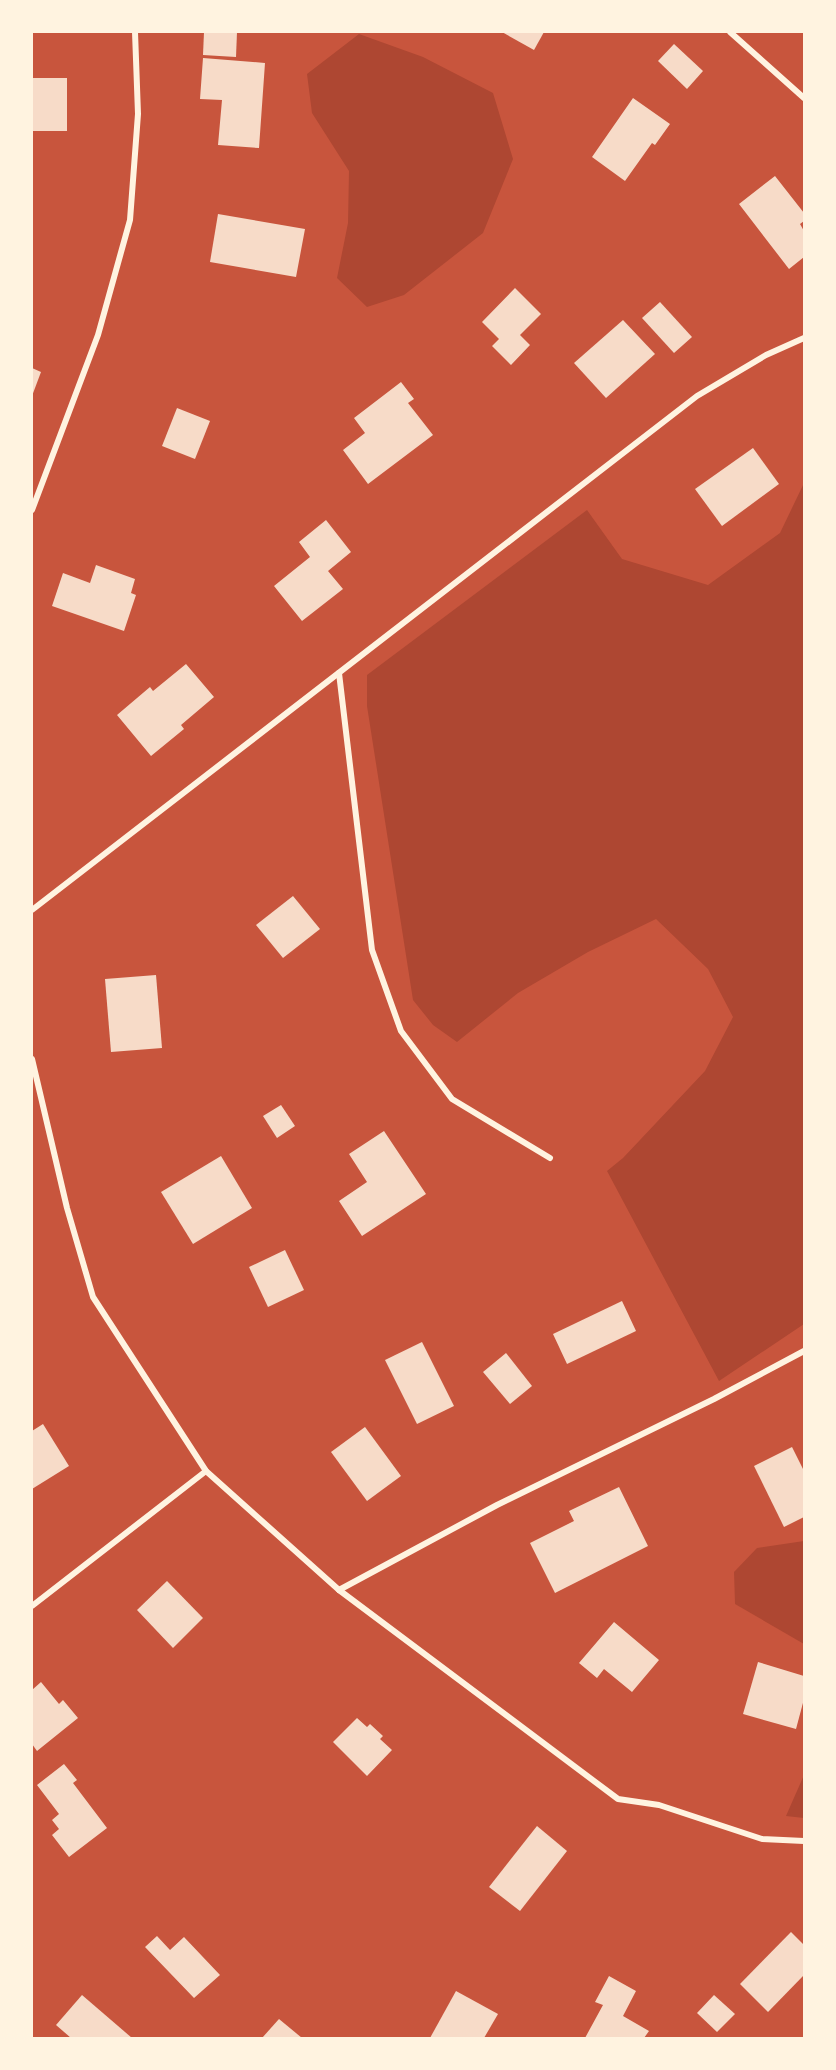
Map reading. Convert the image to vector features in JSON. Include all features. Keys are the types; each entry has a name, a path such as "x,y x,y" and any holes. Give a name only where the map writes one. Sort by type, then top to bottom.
{"street":[{"path":"32,510 98,335 130,220 138,114 135,32"},
{"path":"730,32 804,98"},
{"path":"32,910 697,396 766,355 804,338"},
{"path":"339,673 372,950 401,1031 452,1099 550,1158"},
{"path":"32,1059 67,1208 93,1297 206,1471 339,1590 618,1798 659,1804 762,1839 804,1841"},
{"path":"339,1590 497,1505 714,1399 804,1351"},
{"path":"32,1606 206,1471"}],"shaded area":[{"path":"359,34 423,57 493,93 513,159 483,233 404,295 367,307 337,278 348,223 349,171 312,113 307,74"},
{"path":"804,483 804,1324 719,1381 607,1171 623,1158 705,1071 733,1017 708,969 656,919 588,952 518,993 457,1042 433,1025 413,1000 367,706 367,675 587,510 622,559 708,585 780,533"},
{"path":"804,1541 804,1644 735,1604 734,1572 757,1548"},
{"path":"804,1775 804,1818 786,1816"}],"building":[{"path":"204,32 237,32 236,57 203,55"},
{"path":"502,32 544,32 534,50"},
{"path":"674,44 703,71 687,89 658,61"},
{"path":"203,58 265,63 259,148 218,145 222,100 200,99"},
{"path":"32,78 67,78 67,131 32,131"},
{"path":"633,98 670,124 655,145 652,143 625,181 592,157"},
{"path":"775,176 804,213 804,221 800,224 804,231 804,257 789,269 739,204"},
{"path":"218,214 305,229 296,277 210,262"},
{"path":"515,288 541,314 520,335 530,345 511,365 492,346 499,339 482,322"},
{"path":"660,302 692,337 674,353 642,318"},
{"path":"623,320 655,354 606,398 574,363"},
{"path":"32,368 41,372 32,396"},
{"path":"401,382 414,399 408,403 433,435 368,484 343,450 365,433 354,418"},
{"path":"177,408 210,421 195,459 162,446"},
{"path":"753,448 779,484 722,526 695,489"},
{"path":"326,520 351,552 328,571 343,589 302,621 274,586 310,557 299,542"},
{"path":"96,565 135,579 131,593 136,595 124,631 52,606 63,573 90,583"},
{"path":"186,664 214,697 181,725 184,729 151,756 117,715 150,687 153,691"},
{"path":"293,896 320,929 283,958 256,925"},
{"path":"156,975 162,1048 111,1052 105,979"},
{"path":"281,1105 295,1126 277,1138 263,1116"},
{"path":"384,1131 426,1194 362,1236 339,1201 367,1182 349,1154"},
{"path":"221,1156 252,1208 193,1244 161,1192"},
{"path":"285,1250 304,1290 268,1307 249,1267"},
{"path":"622,1301 636,1331 567,1364 553,1334"},
{"path":"422,1342 454,1406 417,1424 385,1360"},
{"path":"506,1353 532,1386 510,1404 483,1372"},
{"path":"43,1424 69,1466 32,1489 32,1431"},
{"path":"365,1427 401,1476 367,1501 331,1452"},
{"path":"792,1447 804,1471 804,1517 784,1527 754,1466"},
{"path":"619,1487 648,1546 555,1593 530,1543 574,1521 569,1511"},
{"path":"167,1581 203,1618 173,1648 137,1610"},
{"path":"614,1622 659,1660 632,1692 604,1669 597,1678 579,1663"},
{"path":"758,1662 804,1676 804,1699 796,1729 743,1714"},
{"path":"41,1682 59,1704 63,1700 78,1718 37,1751 32,1744 32,1690"},
{"path":"357,1718 367,1727 370,1724 383,1736 380,1739 392,1750 367,1776 333,1742"},
{"path":"64,1764 77,1780 73,1783 107,1828 69,1857 52,1835 59,1829 52,1820 59,1814 37,1785"},
{"path":"537,1826 567,1851 520,1911 489,1887"},
{"path":"791,1932 804,1945 804,1975 768,2012 740,1984"},
{"path":"157,1936 170,1950 184,1937 220,1975 194,1998 145,1947"},
{"path":"609,1976 636,1991 623,2016 649,2031 644,2038 585,2038 603,2005 595,2002"},
{"path":"456,1991 498,2014 484,2038 430,2038"},
{"path":"82,1995 132,2038 71,2038 56,2025"},
{"path":"714,1995 735,2014 717,2032 697,2013"},
{"path":"279,2019 302,2038 262,2038"}]}
